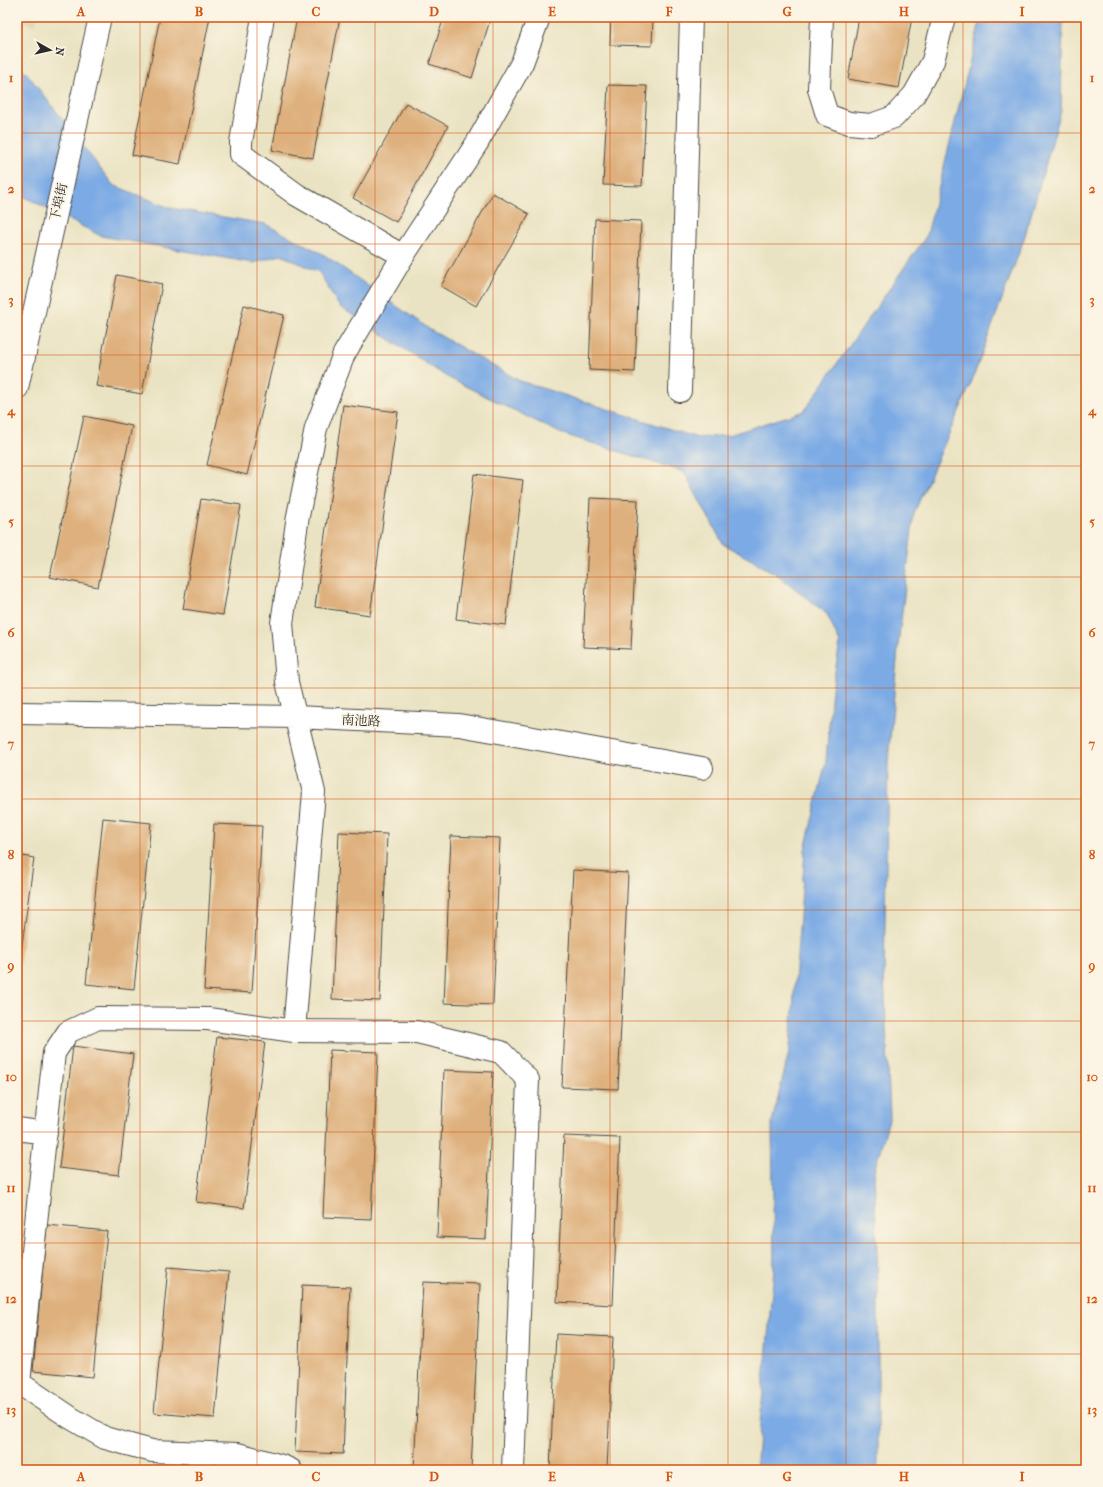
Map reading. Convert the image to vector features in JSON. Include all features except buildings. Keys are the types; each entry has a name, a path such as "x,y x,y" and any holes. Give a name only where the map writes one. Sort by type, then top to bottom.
{"street":[{"name":"下埠街","path":"17,388 100,17"},
{"path":"263,17 241,142 241,154 297,195 403,256"},
{"path":"294,1031 314,792 287,682 282,623 298,516 316,428 344,354 403,256 480,137 522,63 539,17"},
{"path":"680,391 691,17"},
{"path":"822,17 819,88 827,115 850,123 871,125 894,117 914,95 933,61 944,17"},
{"name":"南池路","path":"17,713 296,717 459,725 702,768"},
{"path":"291,1470 282,1466 238,1454 152,1451 105,1438 70,1418 19,1383 54,1053 68,1032 98,1018 208,1020 294,1031 418,1032 501,1052 528,1080 513,1470"},
{"path":"17,1129 46,1133"}],"shaded area":[{"path":"17,17 37,17 35,25 17,22"}],"water":[{"path":"981,17 1063,17 1061,111 1024,239 970,386 914,513 899,637 888,762 884,976 890,1116 874,1171 878,1283 878,1470 756,1470 774,1269 772,1122 790,1048 805,850 826,761 832,689 840,643 827,614 778,575 723,544 684,472 560,433 447,377 339,306 319,272 281,255 253,263 101,236 17,193 17,64 25,71 113,185 170,208 265,224 323,254 432,331 520,381 698,438 729,435 804,411 927,235"}]}
